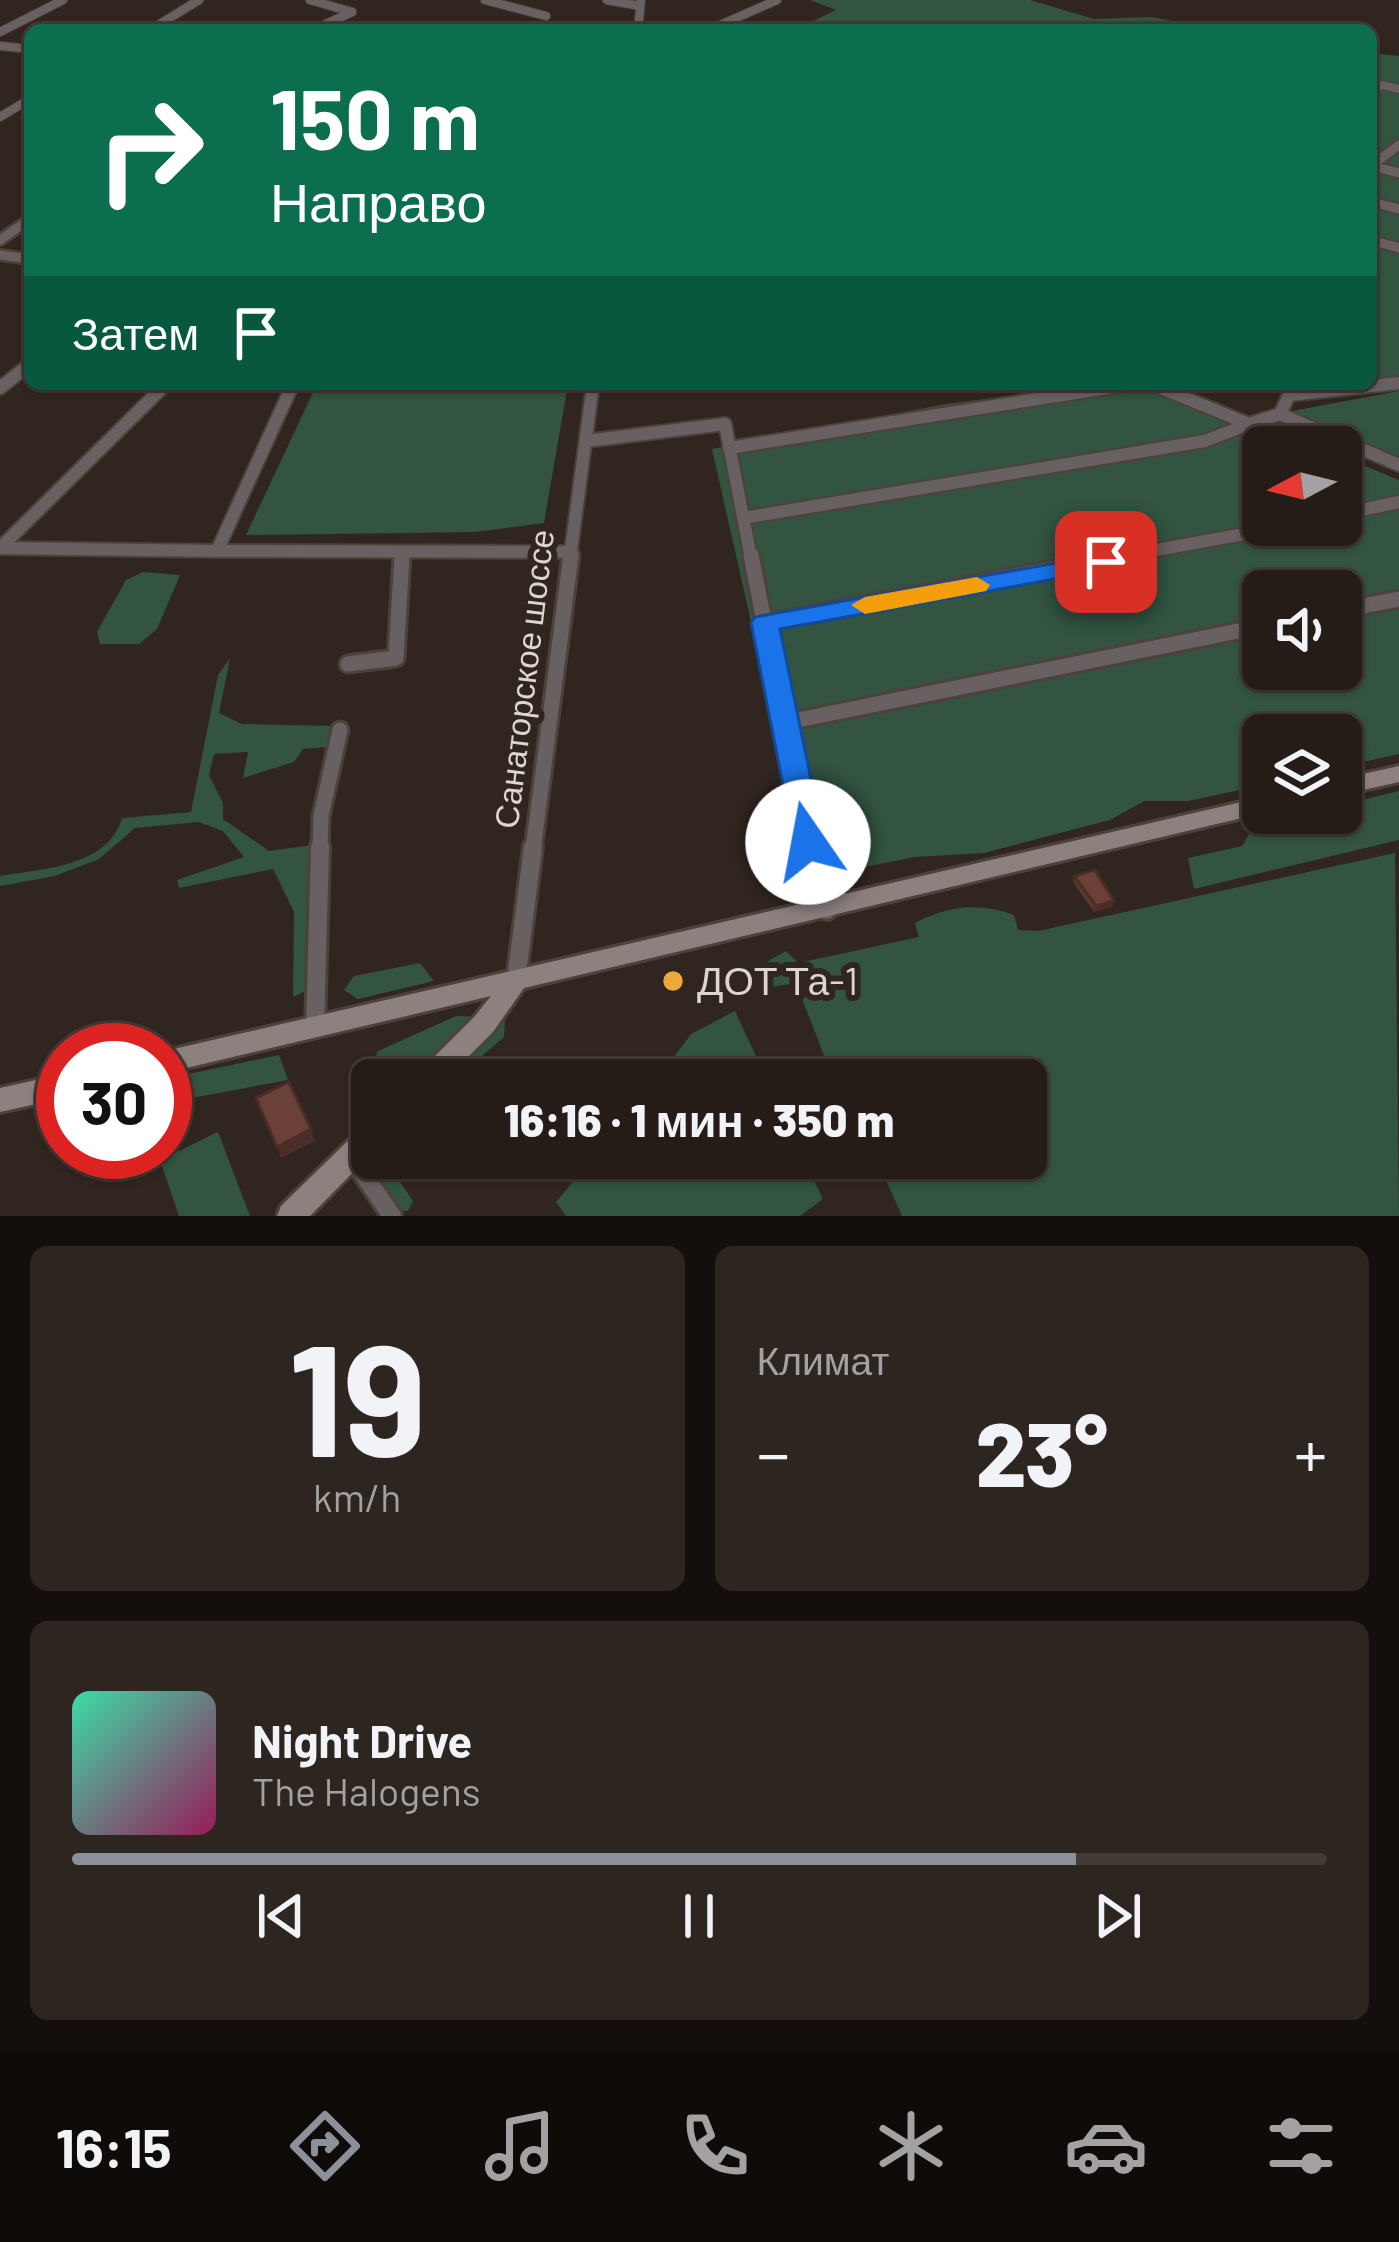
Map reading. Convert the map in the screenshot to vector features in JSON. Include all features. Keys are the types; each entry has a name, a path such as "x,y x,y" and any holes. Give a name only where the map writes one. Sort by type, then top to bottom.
{"main road":[{"path":"1362,782 1399,774"},
{"path":"192,1056 1242,811"},
{"path":"449,1059 484,1024 516,981"},
{"path":"0,1100 36,1092"},
{"path":"291,1216 351,1156"}],"street":[{"path":"0,32 63,0"},
{"path":"160,24 199,0"},
{"path":"310,0 352,12 326,24"},
{"path":"485,0 546,16"},
{"path":"607,0 641,3"},
{"path":"723,24 777,0"},
{"path":"0,388 24,369"},
{"path":"0,548 160,390"},
{"path":"217,551 290,390"},
{"name":"Санаторское шоссе","path":"516,981 591,390"},
{"path":"729,448 1094,390"},
{"path":"1166,390 1249,424"},
{"path":"1280,414 1285,390"},
{"path":"743,518 1205,441 1280,414 1399,465"},
{"path":"586,441 725,424 783,723 827,910"},
{"path":"1362,510 1399,502"},
{"path":"764,623 1242,534"},
{"path":"0,548 570,552"},
{"path":"348,664 396,658 402,552"},
{"path":"1362,606 1399,599"},
{"path":"783,723 1242,630"},
{"path":"315,1027 321,816 340,730"},
{"path":"367,1179 392,1216"}],"green space":[{"path":"810,0 1030,0 1094,19 1151,17 1188,24 811,22 836,10"},
{"path":"1377,54 1399,56 1399,379 1377,381"},
{"path":"314,390 567,390 544,523 476,532 246,535"},
{"path":"1055,390 1180,390 1268,426 1242,426 1242,546 1362,546 1362,465 1399,480 1399,754 1362,762 1362,714 1242,714 1242,789 1188,801 1144,801 1110,820 984,853 915,857 809,878 712,449 946,404"},
{"path":"1399,391 1399,457 1362,443 1362,426 1314,426 1295,419 1299,416 1292,411"},
{"path":"143,572 180,575 157,629 139,644 100,644 97,632 126,580"},
{"path":"230,658 219,713 242,724 333,726 341,753 328,798 325,982 293,997 294,912 273,869 179,888 177,880 244,857 223,831 199,822 135,828 99,859 55,876 0,886 0,876 88,856 103,847 122,818 191,812 218,675","holes":["325,747 313,845 269,851 223,819 223,803 209,775 214,754 248,752 243,778 294,762 303,749"]},
{"path":"1399,791 1399,840 1194,889 1188,858 1242,846 1249,834 1362,834 1362,800"},
{"path":"1395,853 1399,1216 902,1216 885,1179 1047,1179 1047,1059 825,1059 796,983 771,987 765,963 786,951 798,963 919,937 915,923 976,907 1014,915 1018,930 1038,931"},
{"path":"420,963 434,981 358,999 344,990 354,976"},
{"path":"735,1011 757,1059 673,1059 691,1034"},
{"path":"456,1016 505,1018 504,1037 478,1059 374,1059 378,1051"},
{"path":"279,1055 288,1080 192,1098 192,1073"},
{"path":"218,1132 250,1216 179,1216 166,1179 192,1179 192,1145"},
{"path":"377,1179 398,1179 413,1201 408,1211 395,1210"},
{"path":"575,1179 813,1179 823,1199 800,1216 566,1216 556,1202"}],"building":[{"path":"1095,870 1114,901 1096,906 1074,876"},
{"path":"289,1082 311,1129 277,1147 256,1098"}],"slow traffic":[{"path":"865,605 977,585"}],"place":[{"name":"ДОТ Та-1","path":"673,981"}],"route":[{"path":"808,842 764,623 1106,562"}]}
